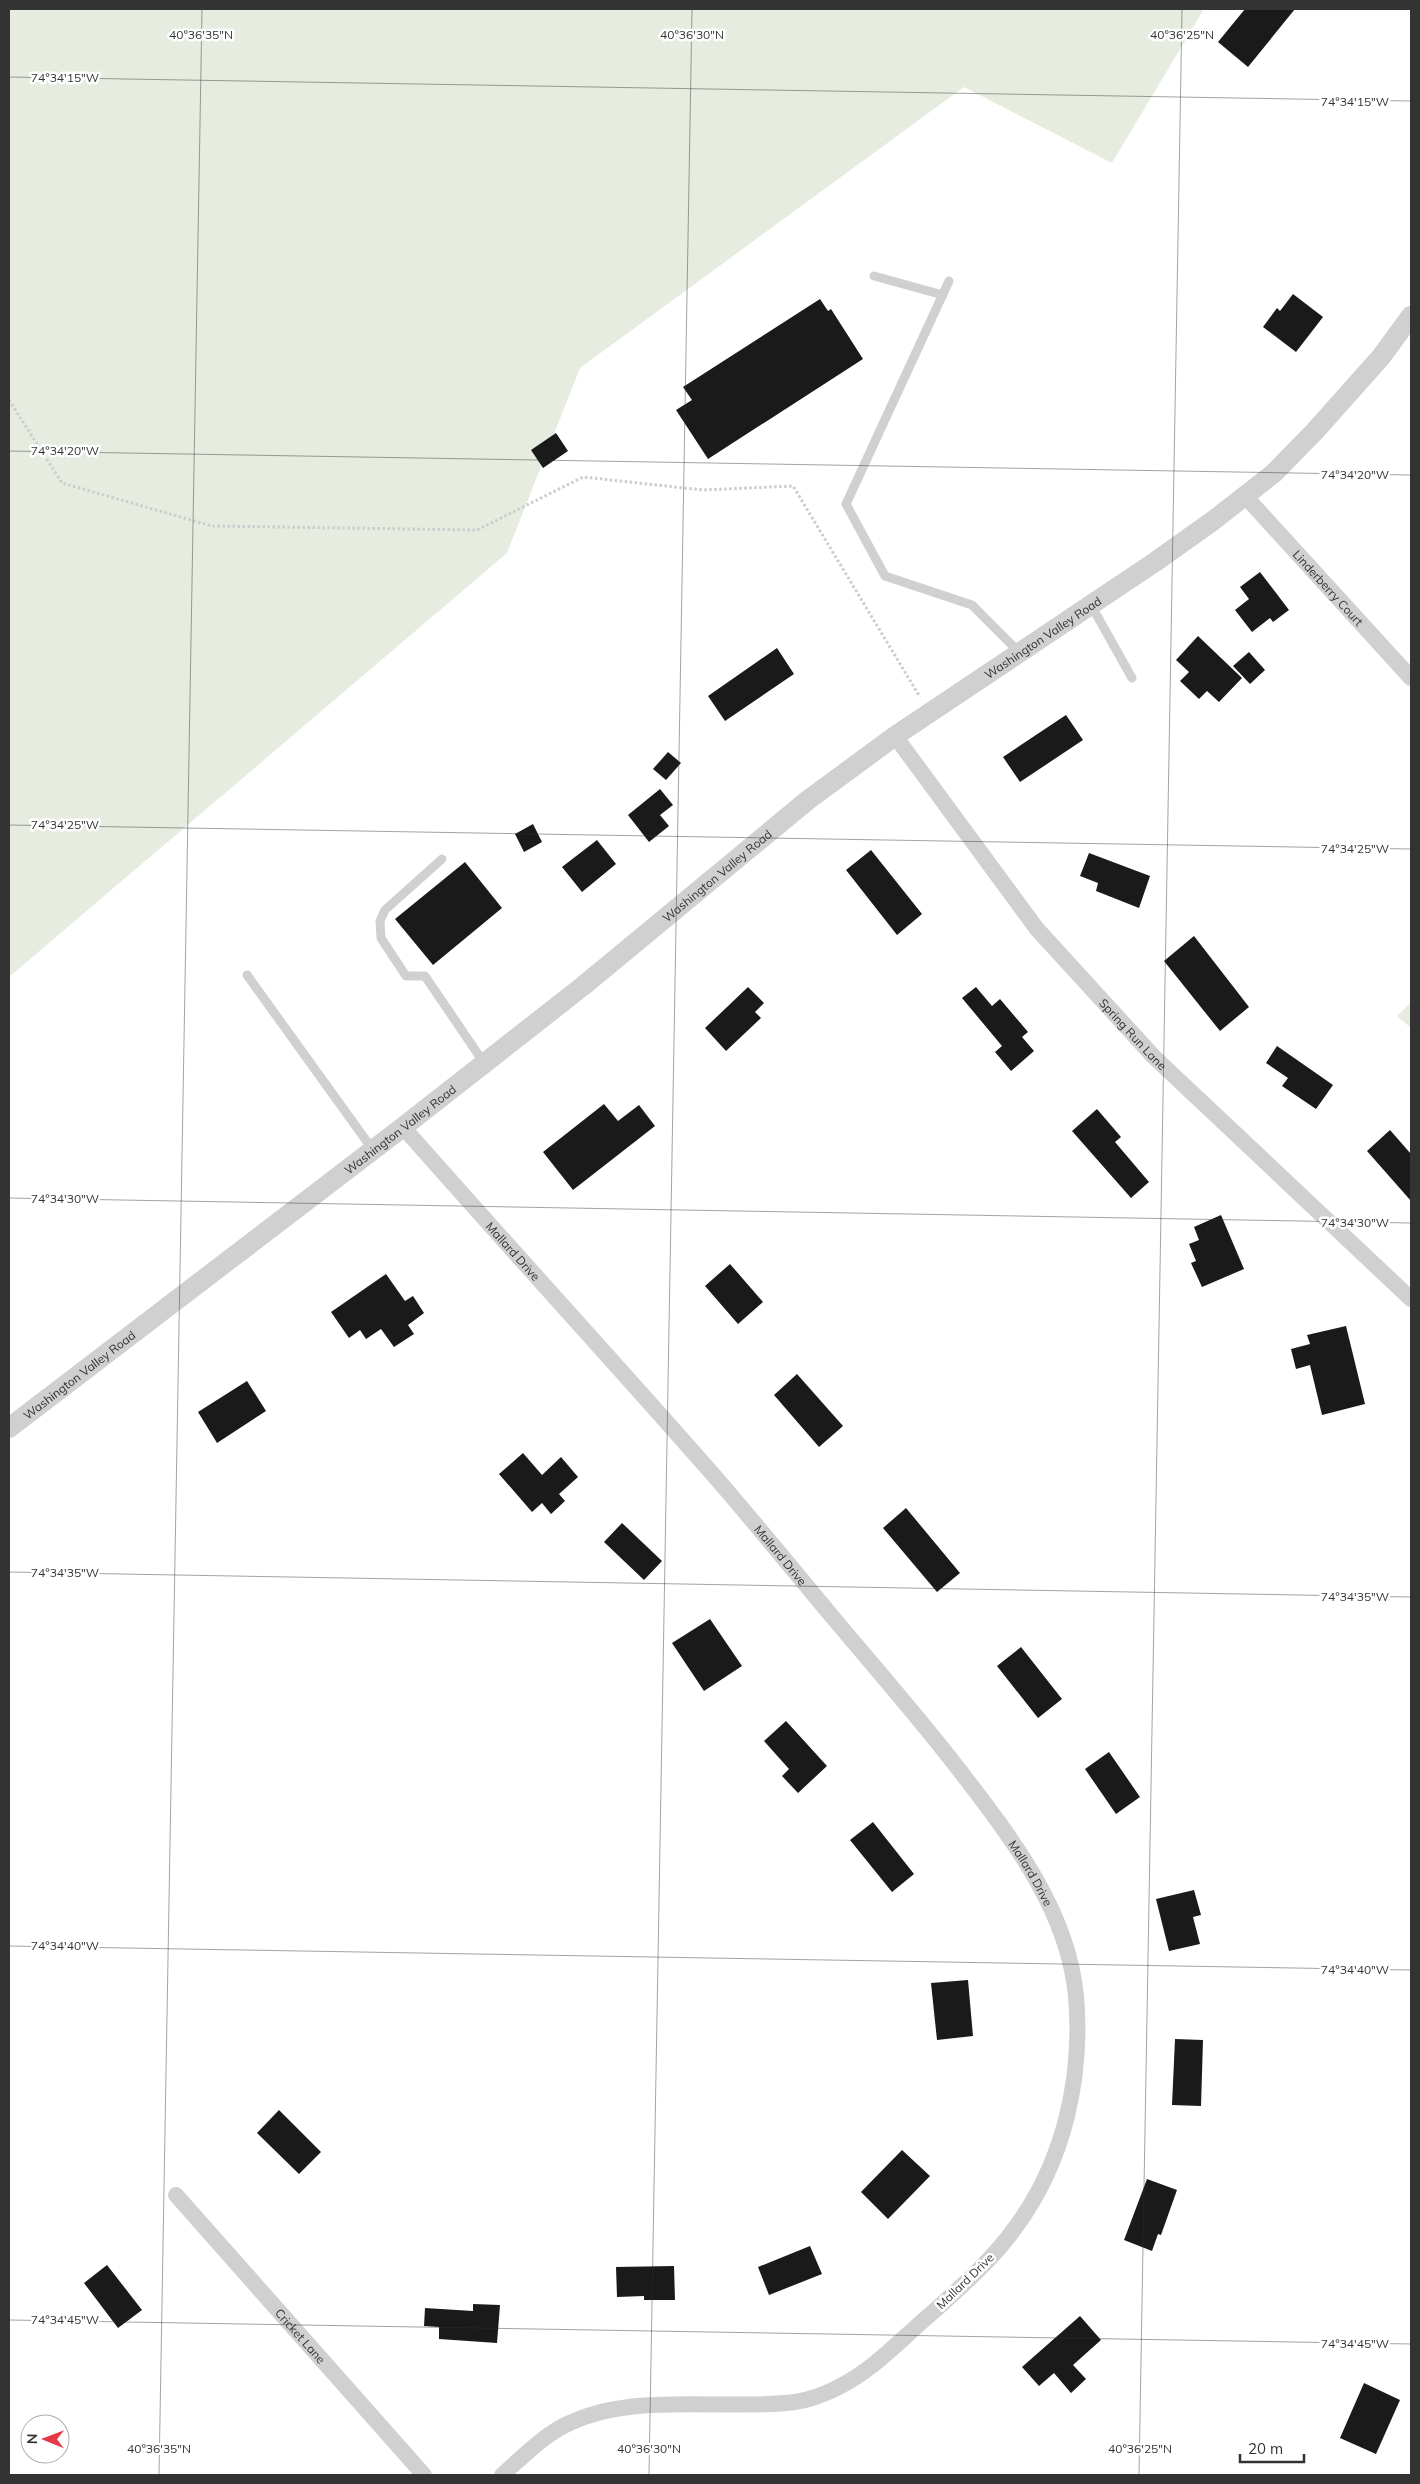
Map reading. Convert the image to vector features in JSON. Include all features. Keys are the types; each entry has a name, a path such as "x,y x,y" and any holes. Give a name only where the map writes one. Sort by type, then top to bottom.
{"street":[{"name":"Washington Valley Road","path":"9,1428 403,1128 583,986 808,800 895,736 1214,520 1274,473 1315,431 1381,357 1411,316"},
{"name":"Linderberry Court","path":"1245,496 1411,678"},
{"name":"Spring Run Lane","path":"895,736 1037,929 1141,1043 1411,1299"},
{"name":"Mallard Drive","path":"403,1128 714,1475 946,1752 1010,1836 1038,1882 1062,1933 1075,1990 1078,2042 1071,2107 1053,2158 1033,2202 1014,2230 976,2273 870,2368 827,2393 798,2402 631,2407 601,2412 570,2422 546,2437 502,2475"},
{"name":"Cricket Lane","path":"176,2195 424,2475"}],"lane":[{"path":"874,276 943,295"},
{"path":"949,281 846,504 885,576 972,605 1020,652"},
{"path":"1091,605 1132,678"},
{"path":"442,859 385,910 379,930 381,938 406,976 425,976 484,1063"},
{"path":"247,975 374,1150"}],"path":[{"path":"9,400 62,483 212,526 477,530 583,477 703,490 793,486 929,713"}],"shaded area":[{"path":"9,9 1204,9 1112,163 964,87 580,368 507,553 9,977"},
{"path":"1411,1002 1411,1028 1397,1016"}],"building":[{"path":"1245,9 1295,9 1248,67 1218,42"},
{"path":"1293,294 1323,317 1296,352 1263,327 1277,308 1280,311"},
{"path":"820,299 828,311 831,309 863,359 708,459 676,410 692,400 683,387"},
{"path":"556,433 568,451 543,468 531,450"},
{"path":"1260,572 1289,610 1273,622 1270,618 1252,632 1235,610 1249,599 1240,587"},
{"path":"1198,636 1242,678 1219,702 1207,691 1199,699 1180,681 1189,672 1176,660"},
{"path":"777,648 794,674 725,721 708,696"},
{"path":"1249,652 1265,670 1250,684 1233,666"},
{"path":"1066,715 1083,740 1020,782 1003,757"},
{"path":"668,752 681,763 666,780 653,769"},
{"path":"660,789 673,805 660,815 669,826 649,842 628,815"},
{"path":"533,824 542,842 524,852 515,834"},
{"path":"597,840 616,864 582,892 562,867"},
{"path":"871,850 922,914 897,935 846,870"},
{"path":"1089,853 1150,876 1139,908 1096,891 1098,883 1080,876"},
{"path":"465,862 502,908 433,965 395,919"},
{"path":"1194,936 1249,1007 1220,1031 1164,961"},
{"path":"748,987 764,1003 755,1012 761,1018 726,1051 705,1028"},
{"path":"976,987 992,1006 1000,999 1028,1032 1022,1037 1034,1051 1011,1071 995,1052 1002,1046 962,998"},
{"path":"1277,1046 1333,1085 1316,1109 1282,1086 1288,1078 1266,1063"},
{"path":"604,1104 618,1121 639,1105 655,1126 573,1190 543,1152"},
{"path":"1097,1109 1121,1137 1115,1142 1149,1182 1131,1198 1072,1131"},
{"path":"1390,1130 1411,1154 1411,1201 1367,1151"},
{"path":"1221,1215 1244,1269 1202,1287 1191,1263 1196,1261 1189,1244 1199,1240 1194,1227"},
{"path":"730,1264 763,1302 738,1324 705,1286"},
{"path":"386,1274 405,1301 413,1296 424,1313 408,1325 414,1334 394,1347 381,1329 366,1339 360,1330 349,1338 331,1312"},
{"path":"1346,1326 1365,1404 1322,1415 1310,1365 1296,1369 1291,1349 1310,1344 1307,1335"},
{"path":"797,1374 843,1426 819,1447 774,1395"},
{"path":"247,1381 266,1411 217,1443 198,1412"},
{"path":"523,1453 542,1475 561,1457 578,1477 559,1494 565,1501 551,1514 542,1503 532,1512 499,1474"},
{"path":"906,1508 960,1573 937,1592 883,1528"},
{"path":"622,1523 662,1561 644,1580 604,1542"},
{"path":"710,1619 742,1666 704,1691 672,1643"},
{"path":"1021,1647 1062,1699 1038,1718 997,1666"},
{"path":"786,1721 827,1766 798,1793 782,1776 789,1769 764,1741"},
{"path":"1109,1752 1140,1797 1116,1814 1085,1769"},
{"path":"873,1822 914,1874 892,1892 850,1840"},
{"path":"1194,1890 1201,1915 1193,1917 1200,1944 1169,1951 1156,1899"},
{"path":"968,1980 973,2036 937,2040 931,1983"},
{"path":"1175,2039 1203,2040 1201,2106 1172,2105"},
{"path":"279,2110 321,2152 299,2174 257,2133"},
{"path":"902,2150 930,2176 888,2219 861,2192"},
{"path":"1147,2179 1177,2190 1161,2235 1158,2234 1152,2251 1124,2240"},
{"path":"810,2246 822,2274 769,2295 758,2267"},
{"path":"107,2265 142,2310 118,2328 84,2283"},
{"path":"674,2266 675,2300 644,2300 644,2296 617,2297 616,2267"},
{"path":"473,2304 500,2305 497,2343 439,2339 439,2327 424,2326 425,2308 473,2311"},
{"path":"1080,2316 1101,2340 1073,2365 1086,2379 1071,2393 1054,2373 1039,2386 1022,2367"},
{"path":"1364,2383 1400,2400 1376,2454 1340,2438"}]}
